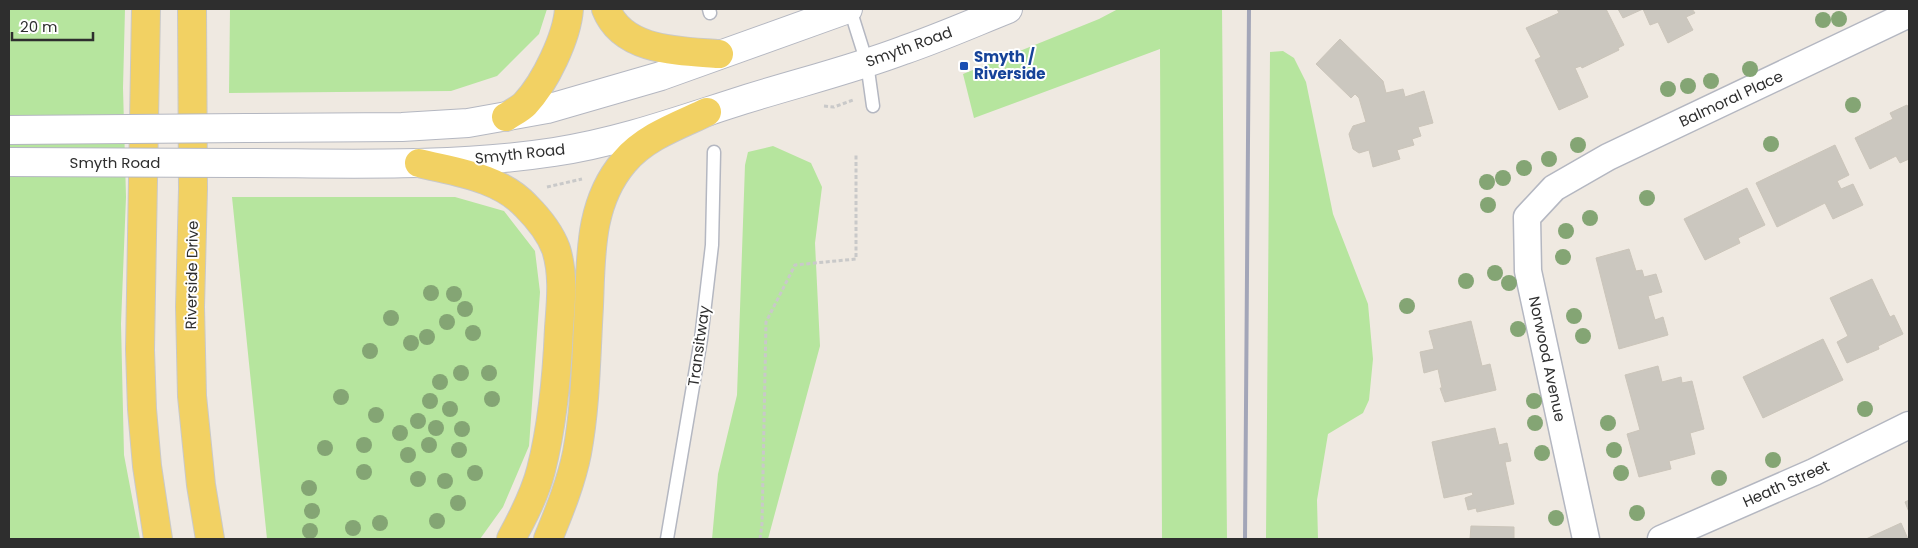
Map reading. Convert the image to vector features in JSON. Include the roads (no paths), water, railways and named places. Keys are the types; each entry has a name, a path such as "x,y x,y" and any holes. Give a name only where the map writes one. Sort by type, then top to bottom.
{"main road":[{"path":"146,9 140,350 145,447 158,539"},
{"name":"Riverside Drive","path":"192,9 193,189 190,307 192,396 210,535"},
{"path":"506,117 525,104 548,70 564,36 569,9"},
{"path":"606,9 617,28 632,39 670,50 719,54"},
{"path":"9,130 402,127 468,123 548,109 591,98 661,76 849,9"},
{"name":"Smyth Road","path":"9,162 419,163 552,152 588,147 632,136 867,63 1008,9"},
{"path":"548,539 577,454 584,390 592,237 603,198 618,170 642,144 707,112"},
{"path":"419,163 495,184 516,197 526,205 546,229 555,247 560,266 562,288 552,423 541,472 525,514 511,539"}],"street":[{"name":"Balmoral Place","path":"1554,188 1608,157 1909,14"},
{"name":"Norwood Avenue","path":"1554,188 1527,216 1528,271 1586,539"},
{"name":"Heath Street","path":"1661,539 1814,472 1909,425"}],"lane":[{"path":"849,9 867,63 874,106"},
{"name":"Transitway","path":"667,539 701,340 712,245 714,152"}],"railway":[{"path":"1245,539 1249,9"}],"place":[{"name":"Smyth / Riverside","path":"964,66"}]}
